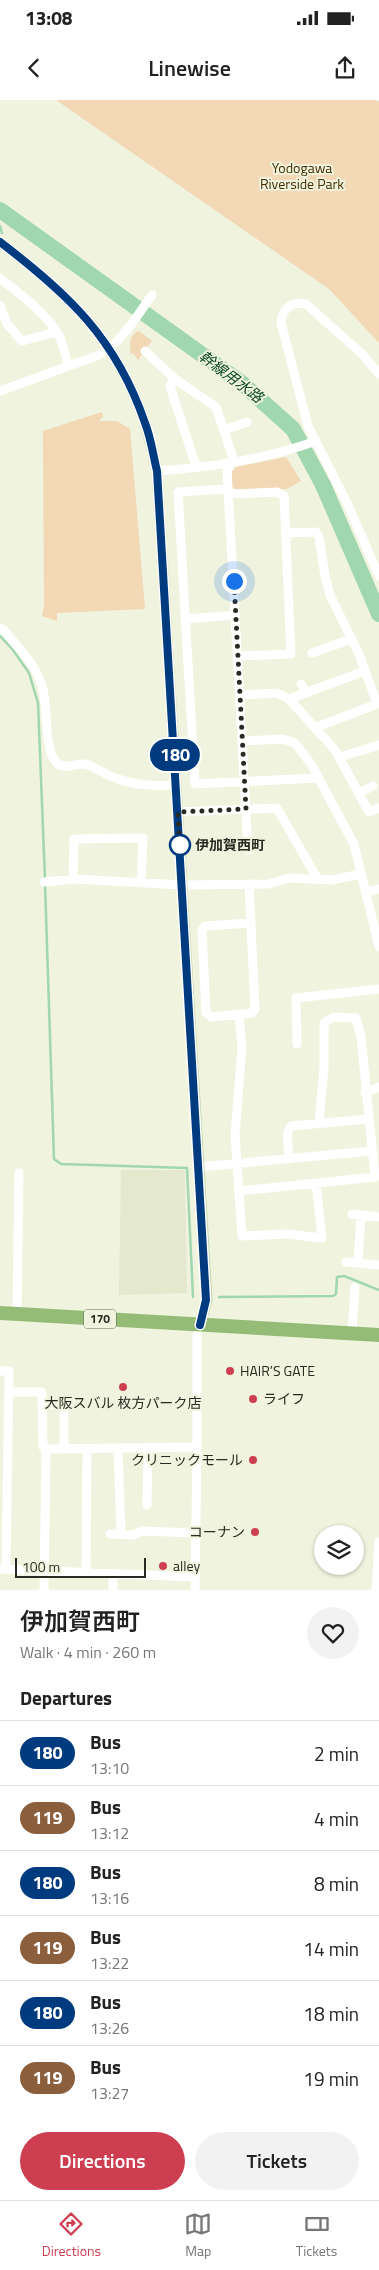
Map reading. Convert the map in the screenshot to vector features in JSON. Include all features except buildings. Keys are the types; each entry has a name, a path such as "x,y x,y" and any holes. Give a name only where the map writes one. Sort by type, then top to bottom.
{"highway":[{"name":"170","path":"0,1313 198,1330 379,1335"}],"main road":[{"path":"0,242 42,274 79,309 110,349 132,390 146,424 157,471 206,1300 198,1330"}],"street":[{"path":"2,284 45,317 61,338 68,366"},
{"path":"0,391 99,355 110,349 128,330 152,295"},
{"path":"379,374 362,354 306,304 298,302 288,306 282,315 281,323 308,426 348,505 379,576"},
{"path":"0,305 7,324 22,341 56,332"},
{"path":"145,351 175,379 216,407 233,458 227,470 248,850"},
{"path":"175,379 170,386 196,466"},
{"path":"224,430 247,422"},
{"path":"157,471 230,464 284,453 316,441"},
{"path":"238,656 291,654 284,496 277,492 178,492 195,784 318,778"},
{"path":"286,533 316,532 320,537 325,576 330,595 365,671 377,704 317,727"},
{"path":"185,619 236,615"},
{"path":"0,628 39,676 46,708 50,748 57,763 61,766 86,764 114,778 138,786 177,785"},
{"path":"312,653 326,653 351,639"},
{"path":"289,699 365,671"},
{"path":"301,684 307,693"},
{"path":"240,695 277,693 289,699 317,727 340,757 370,812 379,808"},
{"path":"242,741 283,739 294,743 311,764 354,844 379,947"},
{"path":"340,757 379,745"},
{"path":"359,793 374,786"},
{"path":"178,812 277,808 317,878"},
{"path":"73,879 74,839 143,838 141,883"},
{"path":"44,882 73,879 182,885 269,884 289,878 332,880 361,874"},
{"path":"249,884 251,923 255,1009 252,1014 212,1017 206,1013 202,930 206,926 251,923"},
{"path":"366,892 379,889"},
{"path":"297,1044 296,998 379,989"},
{"path":"239,1015 242,1047 236,1109 237,1163 242,1236 286,1234 322,1238 316,1183"},
{"path":"239,1191 375,1177 361,1037 356,1018 334,1017 324,1024 324,1068 319,1122"},
{"path":"366,1093 379,1088"},
{"path":"289,1158 287,1134 291,1126 368,1119"},
{"path":"198,1167 372,1151"},
{"path":"17,1314 19,1173"},
{"path":"358,1263 356,1214 379,1217"},
{"path":"346,1262 379,1265"},
{"path":"352,1334 355,1287"},
{"path":"195,1590 198,1330"},
{"path":"0,1370 9,1371 4,1475 3,1569 195,1577"},
{"path":"9,1392 42,1392 42,1447 46,1449 197,1447"},
{"path":"42,1404 64,1405 64,1449"},
{"path":"86,1573 87,1448"},
{"path":"118,1448 121,1534"},
{"path":"147,1505 148,1448"},
{"path":"44,1590 46,1449"},
{"path":"110,1534 133,1535 142,1531 196,1533"},
{"path":"376,1590 379,1542"},
{"path":"113,1574 113,1590"}],"shaded area":[{"path":"121,1170 185,1170 187,1293 119,1295"}],"green space":[{"name":"Yodogawa Riverside Park","path":"56,100 376,100 379,102 379,343 329,289"},
{"path":"139,331 152,341 138,360 133,353 131,355 130,344 133,335"},
{"path":"102,412 103,417 99,421 117,421 130,429 145,609 57,613 57,621 42,616 44,605 43,431"},
{"path":"286,457 301,481 287,489 239,491 232,487 232,472 236,467"}],"waterway":[{"name":"幹線用水路","path":"0,210 243,384 293,429 323,485 379,614"},
{"path":"0,226 2,233"},
{"path":"0,636 13,650 29,673 38,703 45,879"},
{"path":"45,884 54,1159 61,1164 187,1168 193,1297"},
{"path":"219,1297 333,1296 336,1294 337,1277 344,1276 379,1290"}],"bus line":[{"name":"180","path":"0,242 42,274 79,309 110,349 132,390 146,424 157,471 206,1300 200,1325"}],"place":[{"name":"伊加賀西町","path":"180,845"},
{"name":"HAIR’S GATE","path":"230,1371"},
{"name":"大阪スバル 枚方パーク店","path":"123,1387"},
{"name":"ライフ","path":"253,1399"},
{"name":"クリニックモール","path":"253,1460"},
{"name":"コーナン","path":"255,1532"},
{"name":"alley","path":"163,1566"}],"route":[{"path":"180,845 180,848 178,812 246,809 234,581"}]}
